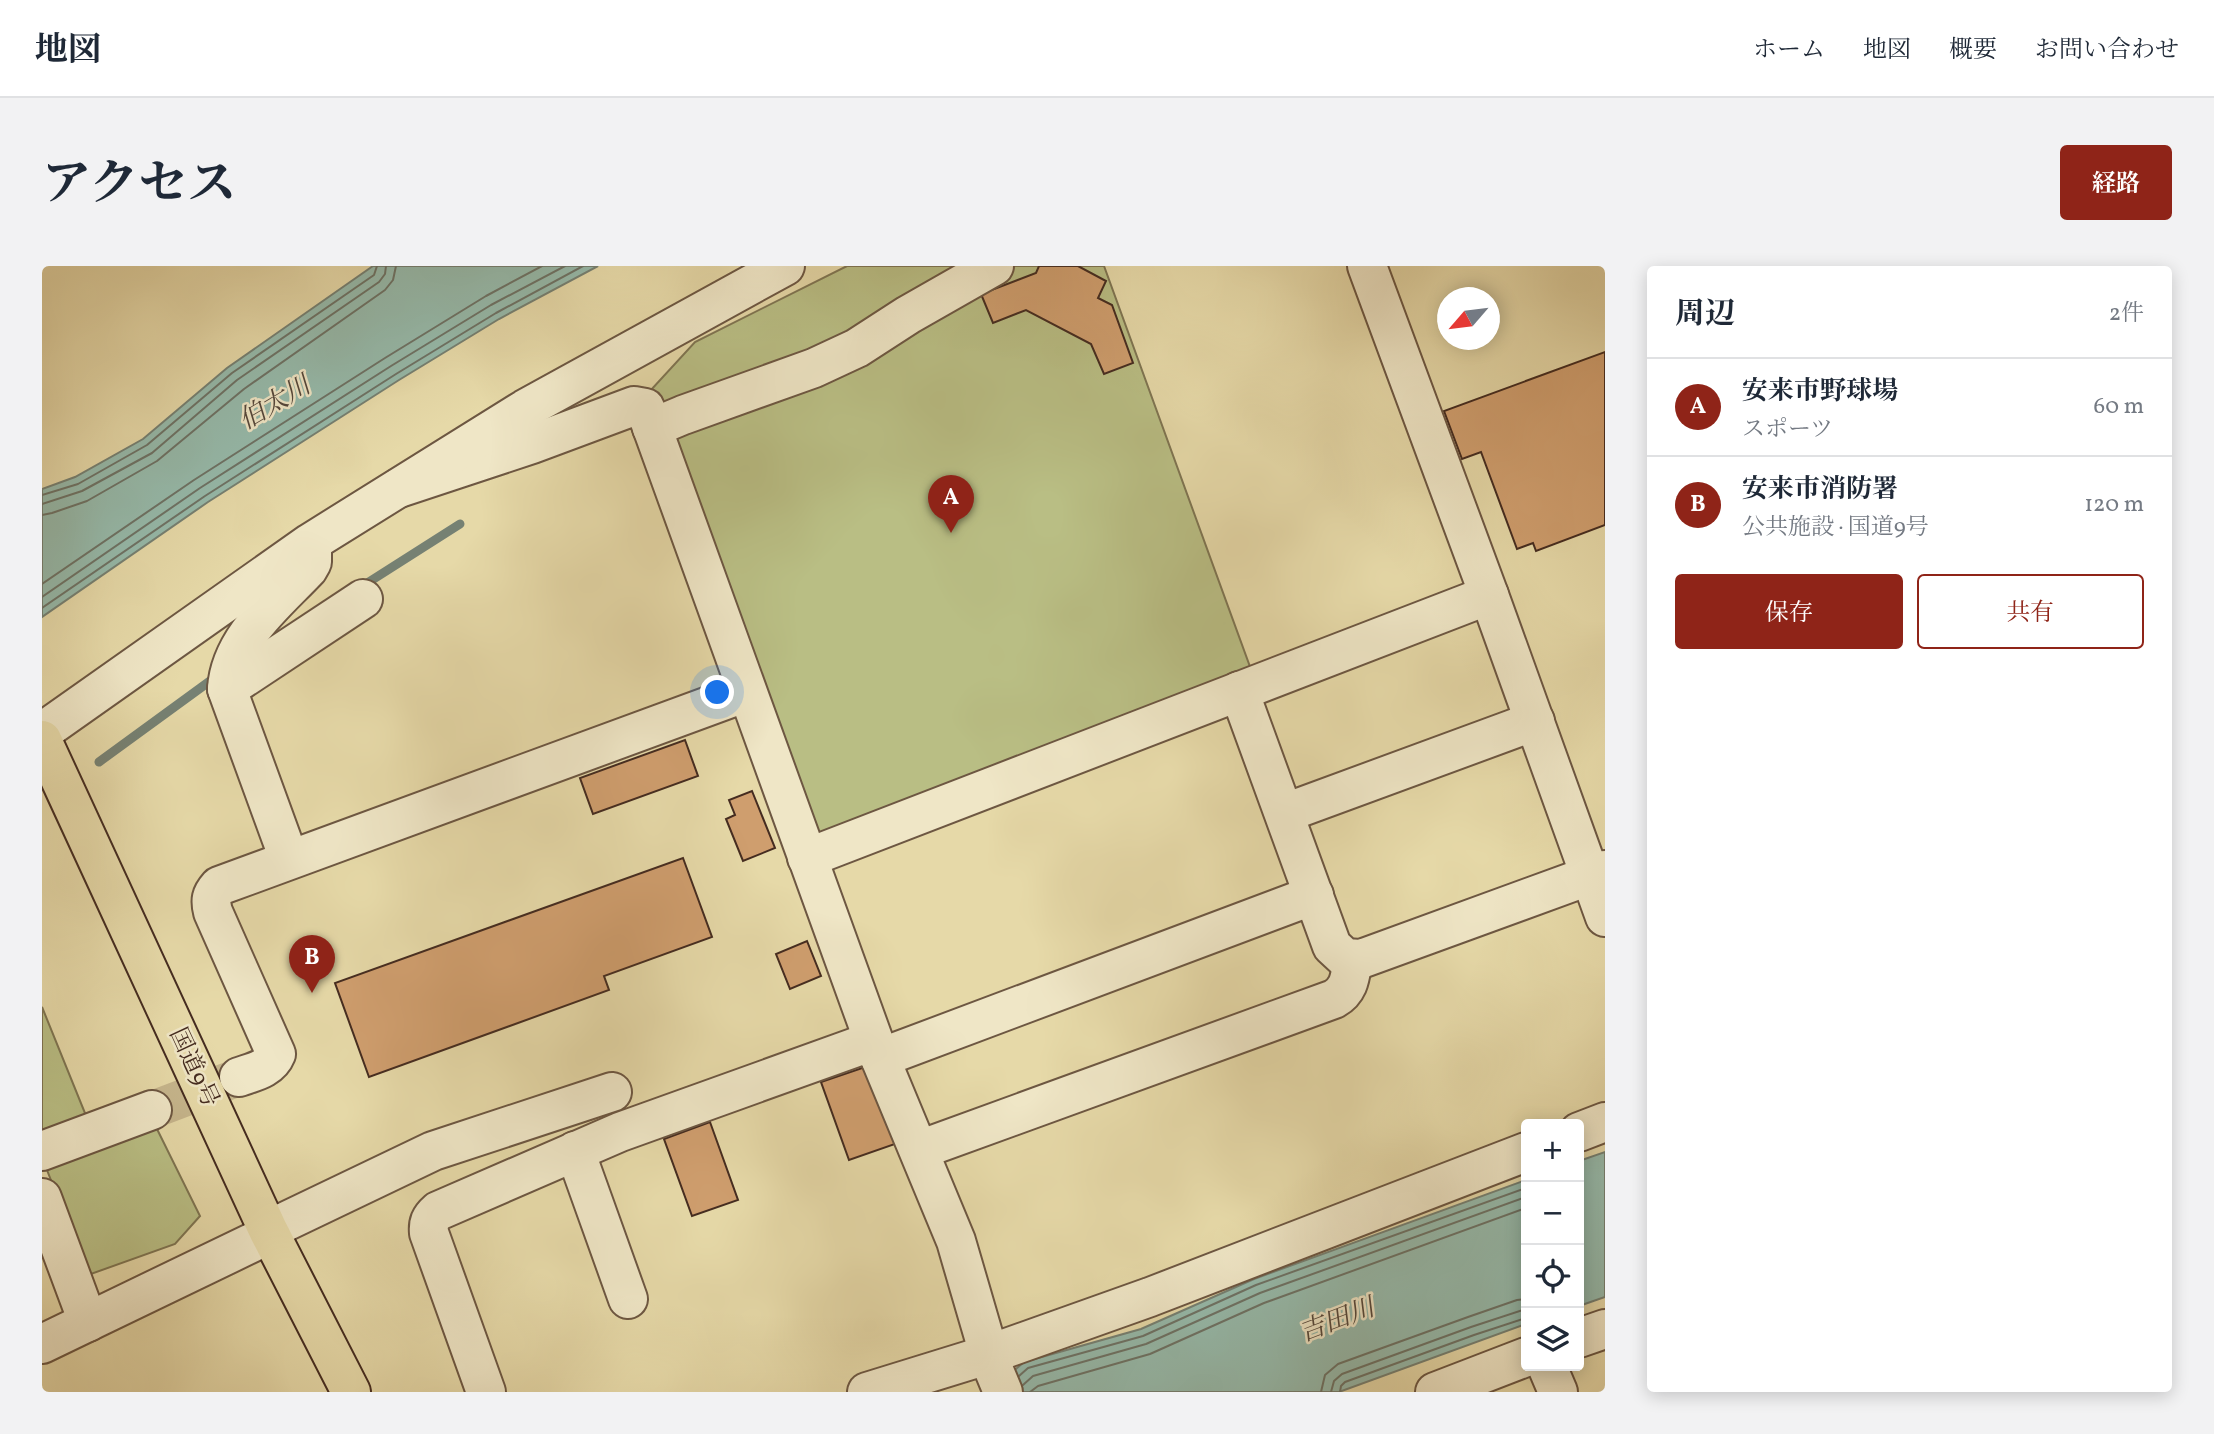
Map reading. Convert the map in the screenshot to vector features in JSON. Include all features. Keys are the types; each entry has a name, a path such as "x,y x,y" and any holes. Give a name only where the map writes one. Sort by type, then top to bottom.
{"highway":[{"name":"国道9号","path":"42,740 271,1236 351,1392"}],"street":[{"path":"42,732 310,543 524,410 785,266"},
{"path":"652,428 814,368 857,348 908,315 995,266"},
{"path":"1367,266 1535,721 1597,873 1605,916"},
{"path":"399,488 532,444 634,406 645,408 876,1049 956,1241 995,1371"},
{"path":"289,859 227,689 233,659 242,644 255,625 312,562 310,543"},
{"path":"807,858 1489,595"},
{"path":"227,689 363,599"},
{"path":"1239,691 1332,946 1345,957 1361,959 1597,873"},
{"path":"239,1077 264,1067 273,1061 276,1054 213,912 213,893 228,881 747,692"},
{"path":"1285,813 1535,721"},
{"path":"486,1392 429,1233 429,1221 438,1211 620,1132 876,1049 1314,895"},
{"path":"919,1150 1334,999 1347,988 1353,960"},
{"path":"42,1345 271,1236 433,1151 614,1098"},
{"path":"42,1151 152,1110"},
{"path":"1584,1130 1605,1122"},
{"path":"575,1151 628,1299"},
{"path":"867,1392 995,1371 1150,1297 1521,1154"},
{"path":"42,1198 88,1322"},
{"path":"1584,1336 1605,1329"},
{"path":"1435,1392 1521,1359"},
{"path":"1549,1371 1558,1392"}],"green space":[{"path":"847,266 1104,266 1253,675 826,844 805,829 650,391 695,342"},
{"path":"42,1007 89,1123 42,1141"},
{"path":"156,1127 200,1216 175,1244 88,1275 47,1170 53,1164"}],"water":[{"name":"伯太川","path":"373,266 598,266 499,319 399,380 208,502 42,617 42,489 75,477 143,439 227,368"},
{"path":"1605,1152 1605,1297 1584,1304 1584,1182 1584,1159"},
{"name":"吉田川","path":"1521,1182 1521,1326 1339,1392 989,1392 1024,1362 1141,1329 1254,1279"}],"building":[{"path":"1039,266 1078,266 1106,281 1098,298 1112,305 1133,363 1104,374 1091,344 1026,310 993,323 981,294 1036,273"},
{"path":"1605,352 1605,525 1536,551 1533,543 1517,549 1481,452 1462,459 1444,411"},
{"path":"685,740 698,776 593,814 580,778"},
{"path":"752,791 775,848 743,861 726,819 735,815 729,800"},
{"path":"683,858 712,937 604,976 609,990 369,1077 335,983"},
{"path":"807,941 821,976 790,989 776,954"},
{"path":"868,1066 895,1144 849,1160 821,1082"},
{"path":"710,1122 738,1200 692,1216 664,1139"}],"waterway":[{"path":"361,587 460,524"},
{"path":"99,762 210,681"}],"tunnel":[{"path":"152,1110 234,1079"}],"place":[{"name":"安来市野球場","path":"951,533"},
{"name":"安来市消防署","path":"312,993"}]}
